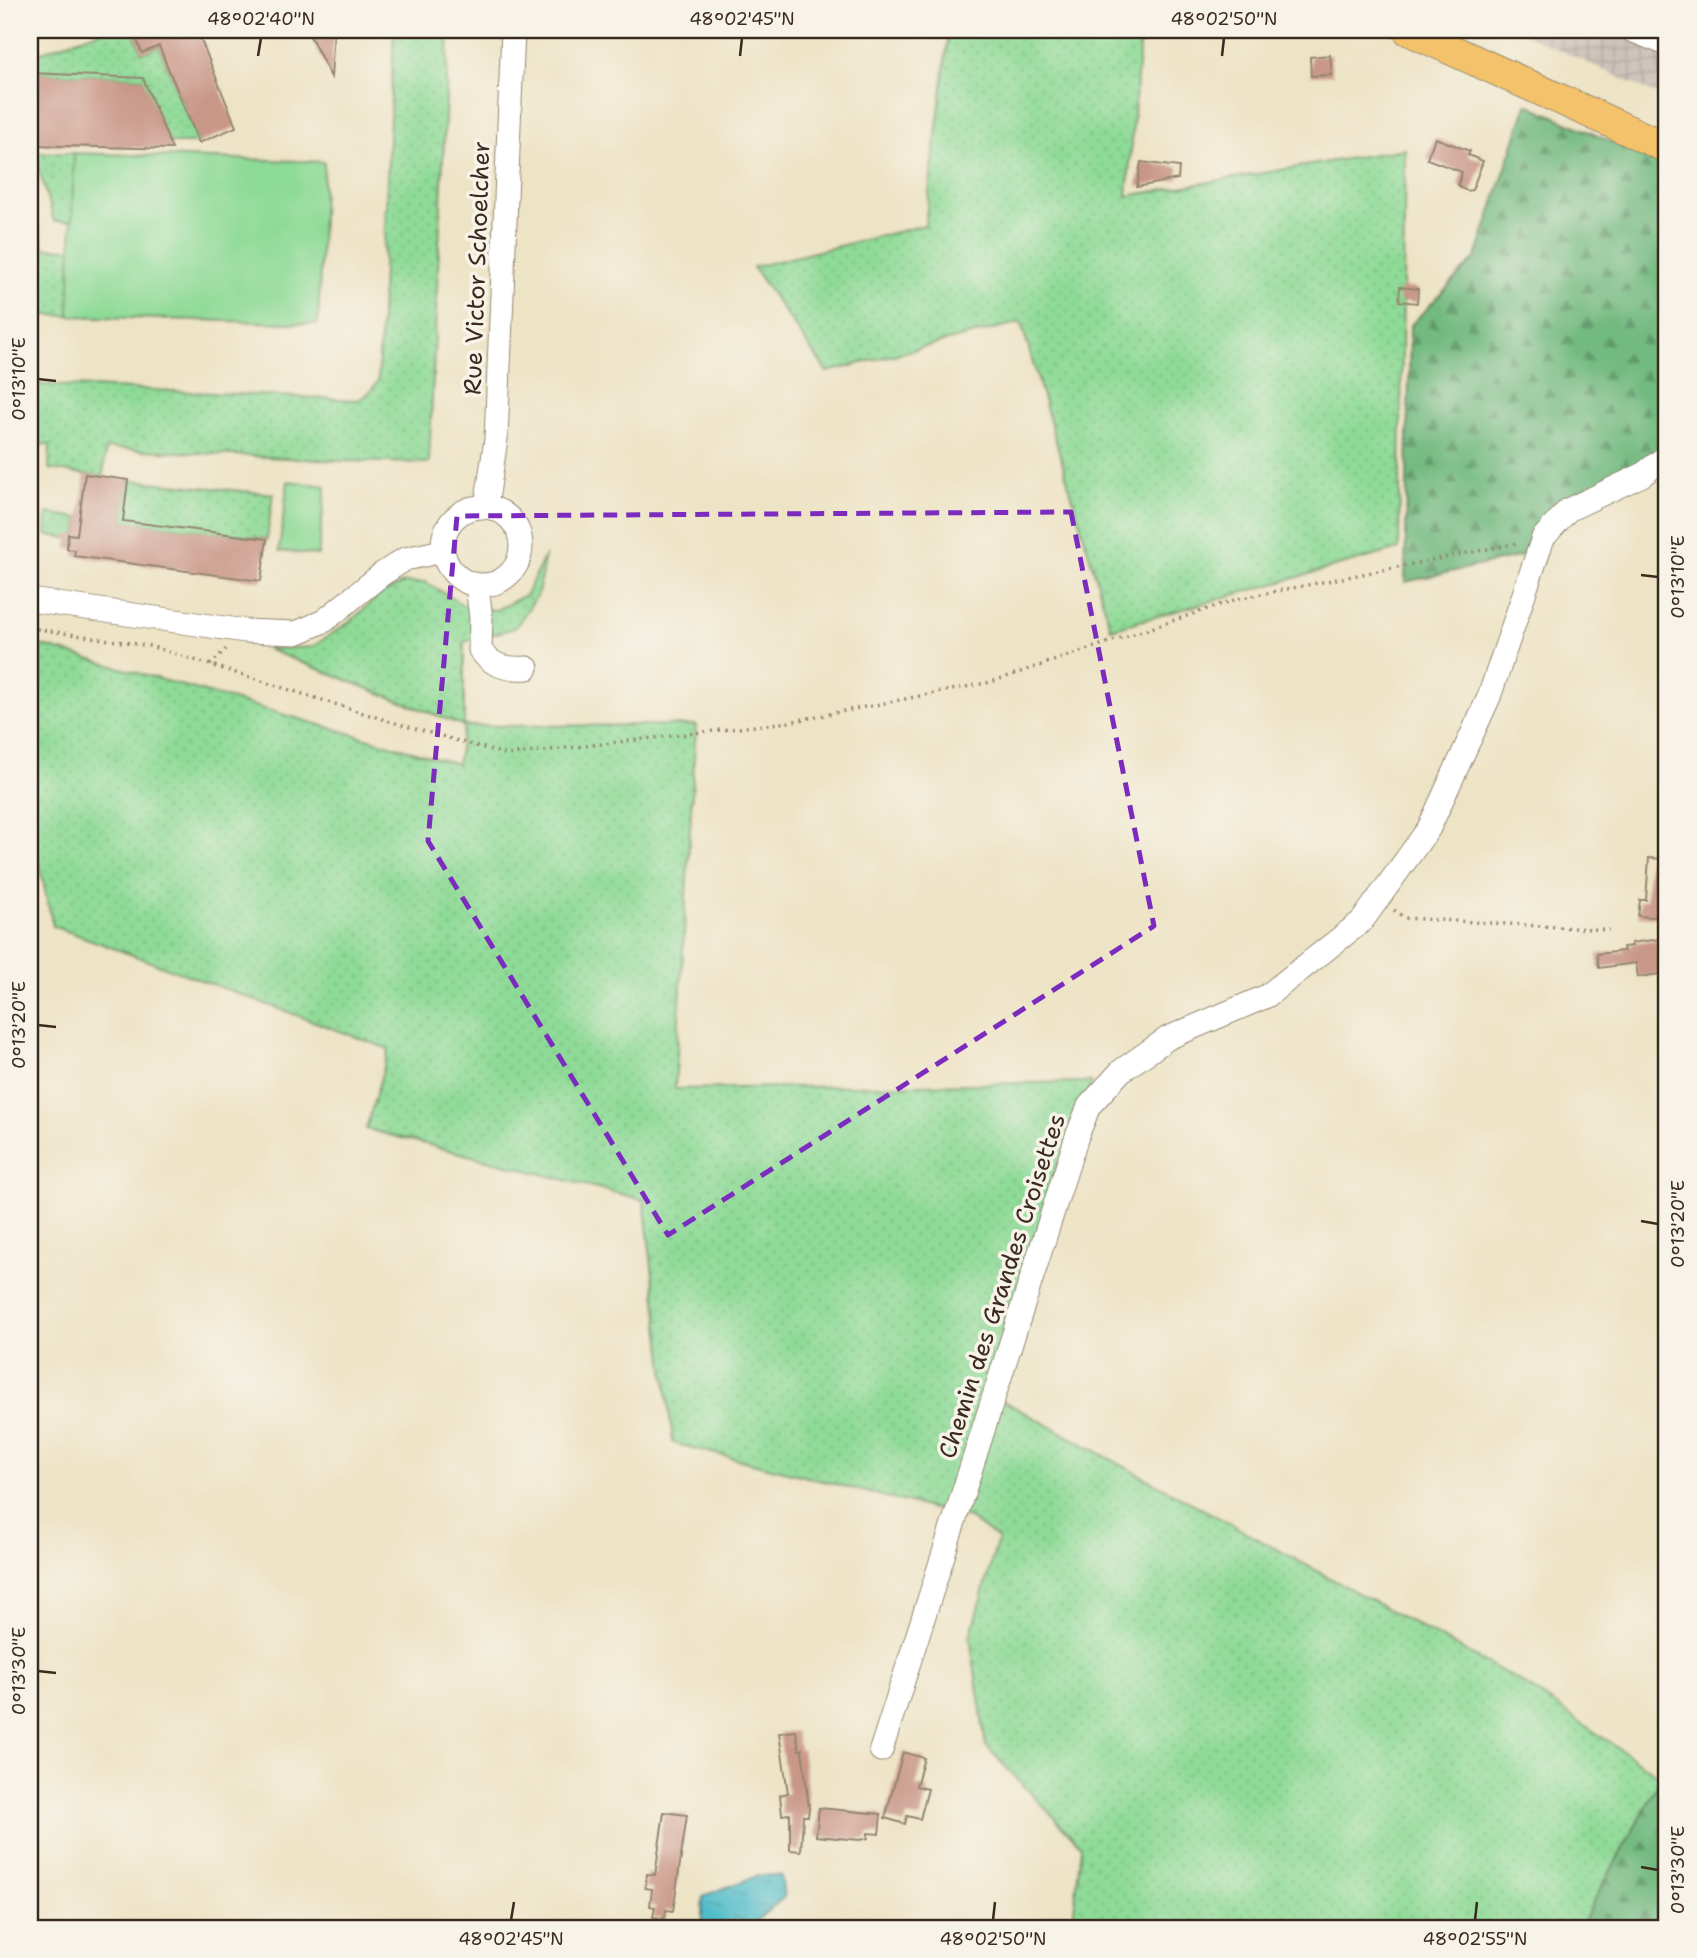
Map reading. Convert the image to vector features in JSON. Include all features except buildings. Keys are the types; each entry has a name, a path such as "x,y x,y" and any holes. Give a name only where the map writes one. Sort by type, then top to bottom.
{"main road":[{"path":"1408,30 1667,148"}],"street":[{"name":"Rue Victor Schoelcher","path":"486,507 496,439 513,30"},
{"path":"1631,30 1667,44"},
{"name":"Chemin des Grandes Croisettes","path":"881,1750 1089,1106 1121,1071 1168,1038 1267,996 1362,921 1429,828 1489,697 1543,538 1568,510 1642,475 1667,456"},
{"path":"486,507 496,509 512,521 518,530 520,550 518,560 506,577 477,585 458,577 446,561 443,541 451,522 467,510 486,507"},
{"path":"30,600 245,631 296,633 324,621 405,559 443,551"},
{"path":"477,585 481,619 480,650 489,662 506,669 527,668"}],"path":[{"path":"30,628 150,646 508,755 789,722 991,682 1237,599 1543,538"},
{"path":"1379,898 1405,918 1609,930"},
{"path":"30,1923 35,1928"}],"highlighted area":[{"path":"1071,512 1154,926 668,1235 428,841 457,516"}],"shaded area":[{"path":"1516,30 1667,30 1667,99"}],"green space":[{"path":"104,30 133,30 142,53 159,46 199,143 169,143 142,78 30,73 30,56"},
{"path":"394,30 449,30 429,463 106,448 103,477 49,469 50,445 30,443 30,384 358,400 370,392 378,381"},
{"path":"949,30 1141,30 1127,196 1405,149 1399,549 1111,629 1021,322 827,372 753,267 925,225"},
{"path":"1527,104 1667,167 1667,445 1641,464 1575,494 1539,523 1521,556 1405,582 1410,326 1476,257"},
{"path":"34,153 74,153 72,221 54,221"},
{"path":"74,153 324,162 318,324 69,316"},
{"path":"30,196 44,248 71,249 69,316 30,314"},
{"path":"128,480 273,494 267,539 123,521"},
{"path":"288,481 326,486 318,555 279,551"},
{"path":"47,513 79,518 77,535 68,538 46,535"},
{"path":"545,555 538,594 515,628 464,642 464,726 267,649 312,647 352,620 379,595 403,583 426,582 468,608 496,610 526,595"},
{"path":"30,642 457,764 464,726 696,725 675,1089 1092,1082 985,1391 1520,1681 1662,1778 1579,1928 1072,1928 1081,1846 986,1746 970,1637 998,1539 969,1518 673,1443 644,1200 366,1129 389,1049 53,926 30,823"},
{"path":"1662,1778 1667,1780 1667,1928 1579,1928"}],"water":[{"path":"781,1875 784,1897 748,1928 701,1928 703,1896 757,1876"}]}
